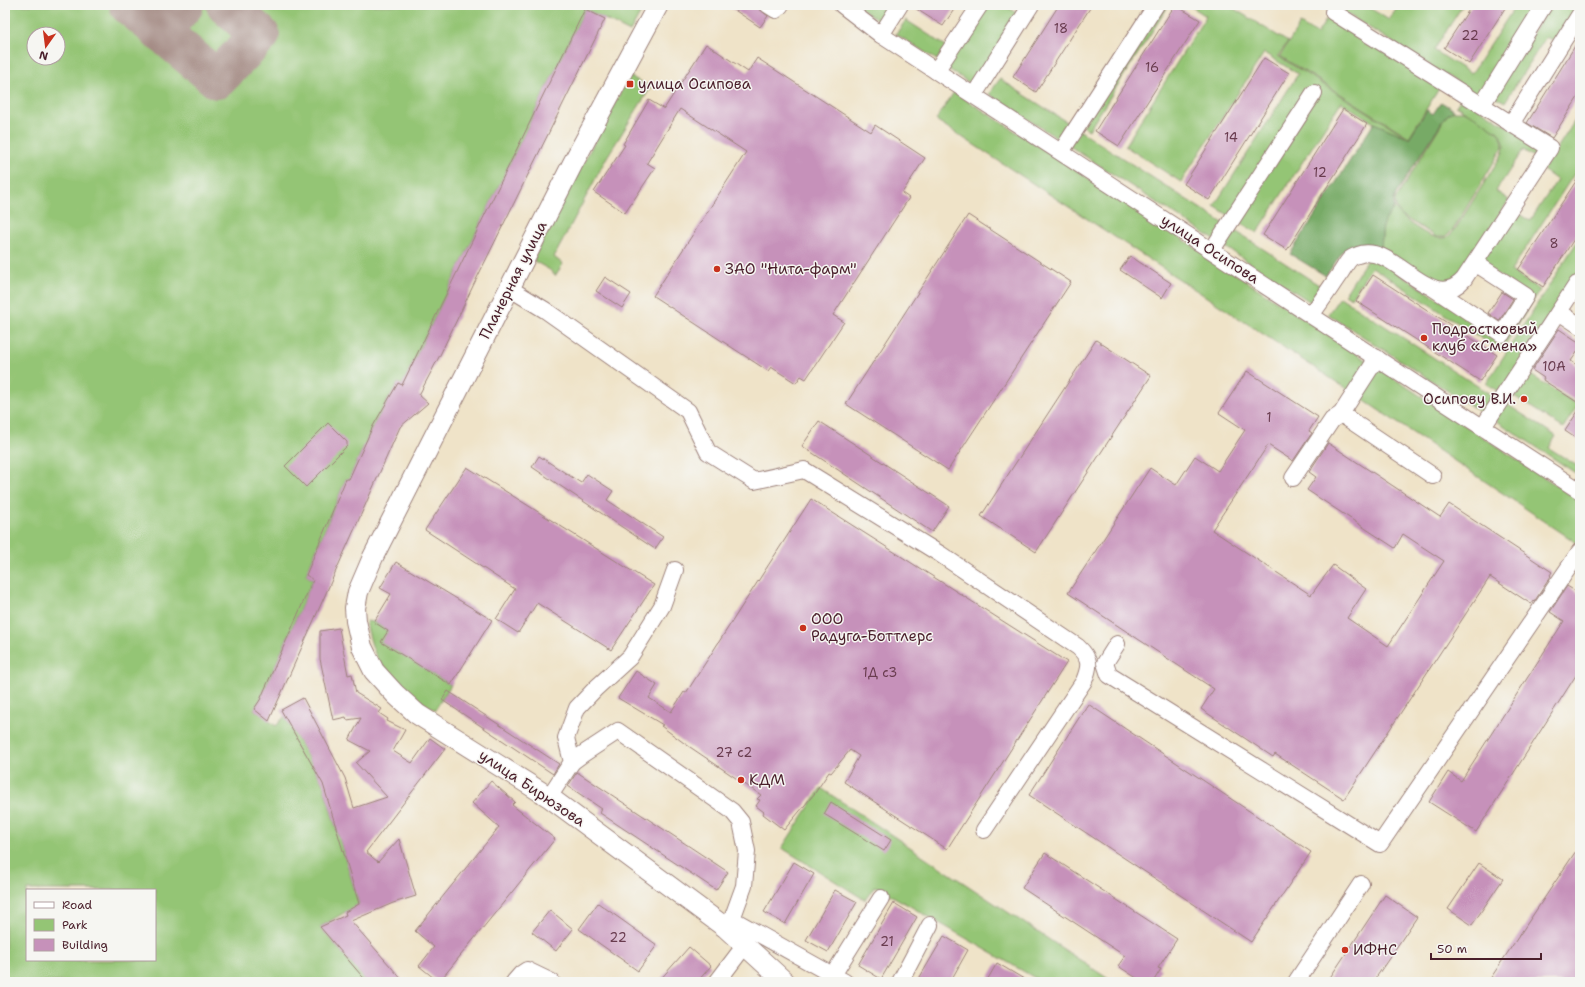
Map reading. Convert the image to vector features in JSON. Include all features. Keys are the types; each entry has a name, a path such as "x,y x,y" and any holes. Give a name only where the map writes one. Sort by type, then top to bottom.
{"main road":[{"name":"Планерная улица","path":"373,557 573,163 658,5"},
{"name":"улица Бирюзова","path":"373,557 363,578 354,608 356,621 362,647 374,671 395,694 417,714 549,797 729,923 745,945 785,982"}],"street":[{"path":"768,5 776,10 781,5"},
{"name":"улица Осипова","path":"842,5 881,35 936,72 974,95 1580,491"},
{"path":"881,35 900,5"},
{"path":"936,72 980,5"},
{"path":"974,95 1030,5"},
{"path":"1061,152 1156,5"},
{"path":"1337,5 1333,12 1550,148 1459,286 1442,290 1431,287"},
{"path":"1482,105 1544,5"},
{"path":"1511,124 1580,14"},
{"path":"1212,250 1314,93"},
{"path":"1312,316 1350,258 1365,252 1378,255 1431,287 1502,334 1526,296 1475,263"},
{"path":"1483,427 1577,284"},
{"path":"509,288 545,310 688,411 708,452 754,481 804,470 940,554 1078,647 1084,653 1088,662 1088,671 1084,681 984,830"},
{"path":"1559,312 1580,326"},
{"path":"1293,478 1332,420 1341,414 1377,358"},
{"path":"1341,414 1433,476"},
{"path":"1117,644 1105,663 1109,675 1380,844 1580,551"},
{"path":"572,762 566,738 577,708 596,688 630,657 662,606 675,570"},
{"path":"549,797 572,762 618,730 732,811 741,822 747,851 744,886 729,923 839,979 882,898"},
{"path":"1296,982 1361,884"},
{"path":"900,982 930,925"},
{"path":"717,982 745,945"},
{"path":"514,982 527,970 552,982"}],"green space":[{"path":"5,5 645,5 630,32 585,9 402,385 398,383 373,426 349,479 346,479 306,575 313,580 260,700 254,709 276,726 285,716 323,784 359,904 320,927 367,982 5,982"},
{"path":"857,5 894,5 882,24"},
{"path":"984,5 1004,5 1020,15 974,86 944,66"},
{"path":"1159,5 1169,5 1089,130 1083,126"},
{"path":"1189,5 1228,5 1288,42 1278,56 1409,138 1374,123 1341,102 1257,233 1214,206 1298,74 1264,53 1181,182 1125,146 1206,16"},
{"path":"1341,5 1365,5 1389,20 1399,5 1463,5 1434,50 1471,74 1516,5 1539,5 1481,97 1339,9"},
{"path":"1550,5 1580,5 1556,43 1546,37 1505,102 1494,96"},
{"path":"1328,17 1440,87 1409,137 1280,56 1300,24 1317,34"},
{"path":"906,20 946,46 937,60 896,34"},
{"path":"629,76 651,87 607,157 554,257 563,264 555,276 550,270 534,261 534,257"},
{"path":"1000,79 1322,287 1312,303 989,94"},
{"path":"954,92 1158,223 1580,501 1580,545 1344,387 936,120"},
{"path":"1462,97 1536,145 1537,150 1534,157 1523,150 1496,191 1509,200 1454,282 1434,281 1381,248 1383,224 1394,207 1409,222 1431,236 1438,238 1447,237 1454,231 1502,154 1504,141 1497,131 1456,106"},
{"path":"1441,102 1454,110 1445,117 1396,194 1394,207 1383,224 1381,248 1363,243 1343,251 1326,276 1290,254 1374,123 1409,138 1427,110 1433,114"},
{"path":"1462,111 1476,117 1497,132 1503,141 1503,147 1453,230 1444,237 1437,237 1402,216 1395,205 1395,200 1445,118 1449,113"},
{"path":"1576,119 1580,121 1580,165 1511,271 1540,290 1501,351 1372,267 1351,298 1345,294 1370,255 1501,339 1529,295 1480,263 1514,211 1530,221 1557,180 1543,170"},
{"path":"1580,237 1580,282 1501,393 1486,384"},
{"path":"1340,297 1496,398 1485,415 1328,314"},
{"path":"1526,372 1578,405 1563,428 1511,394"},
{"path":"1505,403 1556,436 1549,448 1579,467 1580,466 1580,476 1494,419"},
{"path":"366,621 374,622 388,631 382,642 451,685 435,710 406,690 381,664 373,649"},
{"path":"821,788 1113,982 1042,982 875,886 865,900 782,848"}],"building":[{"path":"727,5 754,5 768,16 760,27"},
{"path":"910,5 957,5 943,26"},
{"path":"1059,5 1092,5 1036,92 1013,77"},
{"path":"1175,5 1200,20 1119,146 1095,131"},
{"path":"1472,5 1507,5 1469,64 1444,48"},
{"path":"585,9 605,19 419,395 428,403 400,427 269,721 254,709 260,700 313,580 306,575 346,479 349,479 373,426 398,383 402,385"},
{"path":"1580,38 1580,94 1552,138 1527,123"},
{"path":"706,44 748,72 757,58 871,132 875,125 925,158 902,193 909,198 833,315 844,322 806,379 801,376 796,383 771,367 768,371 653,296 746,152 680,109 647,163 655,168 625,213 594,192 625,145 623,144 649,100 664,109"},
{"path":"1264,58 1289,73 1209,200 1184,184"},
{"path":"1343,109 1367,124 1287,250 1263,235"},
{"path":"1580,175 1580,230 1543,287 1518,270"},
{"path":"968,215 1071,282 948,470 846,404"},
{"path":"1130,256 1171,283 1162,298 1120,270"},
{"path":"1373,275 1497,355 1480,381 1356,301"},
{"path":"605,277 631,294 622,308 596,291"},
{"path":"1502,292 1513,299 1499,321 1488,313"},
{"path":"1559,329 1580,343 1580,348 1571,361 1580,367 1580,404 1543,380 1544,378 1532,370"},
{"path":"1096,340 1151,376 1036,552 981,516"},
{"path":"1247,371 1318,417 1309,431 1312,433 1293,461 1268,445 1212,530 1311,595 1333,565 1366,589 1347,618 1388,646 1444,561 1403,534 1395,548 1307,490 1316,477 1309,472 1328,443 1440,517 1449,504 1552,572 1550,575 1551,576 1534,602 1533,601 1531,604 1490,577 1344,799 1275,754 1273,757 1201,709 1214,689 1068,593 1150,468 1176,485 1195,456 1218,471 1245,430 1219,413"},
{"path":"1580,408 1580,441 1565,431"},
{"path":"819,421 949,506 932,532 802,446"},
{"path":"328,423 347,442 347,446 306,487 285,466"},
{"path":"539,456 581,483 587,474 613,491 607,500 663,537 655,549 532,467"},
{"path":"467,467 654,585 611,650 537,603 518,633 496,619 515,589 425,530"},
{"path":"811,499 1067,662 947,849 844,782 859,756 850,750 831,773 829,772 815,793 784,830 763,814 764,812 756,806 760,800 757,799 761,795 684,743 661,726 663,725 618,698 636,671 657,685 649,698 671,712 684,692 686,693"},
{"path":"396,562 492,620 451,685 381,642 388,631 374,622 391,594 380,588"},
{"path":"1567,586 1580,594 1580,669 1476,832 1429,802 1448,772 1461,781 1564,621 1550,612"},
{"path":"339,628 348,675 352,674 356,693 382,709 379,713 388,719 387,721 405,730 393,751 412,763 430,738 445,749 366,852 378,862 399,839 416,896 393,903 351,921 404,982 367,982 320,927 346,915 345,912 359,904 323,784 281,710 303,698 345,778 354,808 387,797 356,763 370,751 349,740 361,718 347,720 346,717 333,720 320,659 320,631"},
{"path":"448,691 559,764 553,774 442,700"},
{"path":"1088,704 1311,852 1251,942 1029,795"},
{"path":"577,772 728,872 716,890 600,813 602,809 568,786"},
{"path":"491,781 515,802 512,805 555,839 439,982 419,966 434,947 415,931 499,827 472,803"},
{"path":"831,802 891,840 884,851 824,814"},
{"path":"1580,845 1580,982 1488,982"},
{"path":"1045,853 1177,939 1158,968 1161,969 1153,982 1143,982 1118,966 1125,956 1022,888"},
{"path":"794,862 814,874 785,924 764,912"},
{"path":"1479,863 1503,879 1472,925 1448,909"},
{"path":"835,890 857,902 828,952 806,940"},
{"path":"1385,895 1417,917 1373,982 1327,982"},
{"path":"598,903 657,945 638,971 579,929"},
{"path":"894,903 917,917 881,979 858,965"},
{"path":"550,910 573,929 556,951 532,932"},
{"path":"944,936 968,950 950,982 917,982"},
{"path":"689,947 711,966 697,982 658,982"},
{"path":"997,963 1029,982 986,982"}],"taxiway":[{"path":"129,5 217,79 260,35 226,5"},
{"path":"160,32 184,5"}],"place":[{"name":"улица Осипова","path":"630,84"},
{"name":"ЗАО \"Нита-фарм\"","path":"717,269"},
{"name":"Подростковый клуб «Смена»","path":"1424,338"},
{"name":"Осипову В.И.","path":"1524,399"},
{"name":"ООО Радуга-Боттлерс","path":"803,628"},
{"name":"КДМ","path":"741,780"},
{"name":"ИФНС","path":"1345,950"}]}
